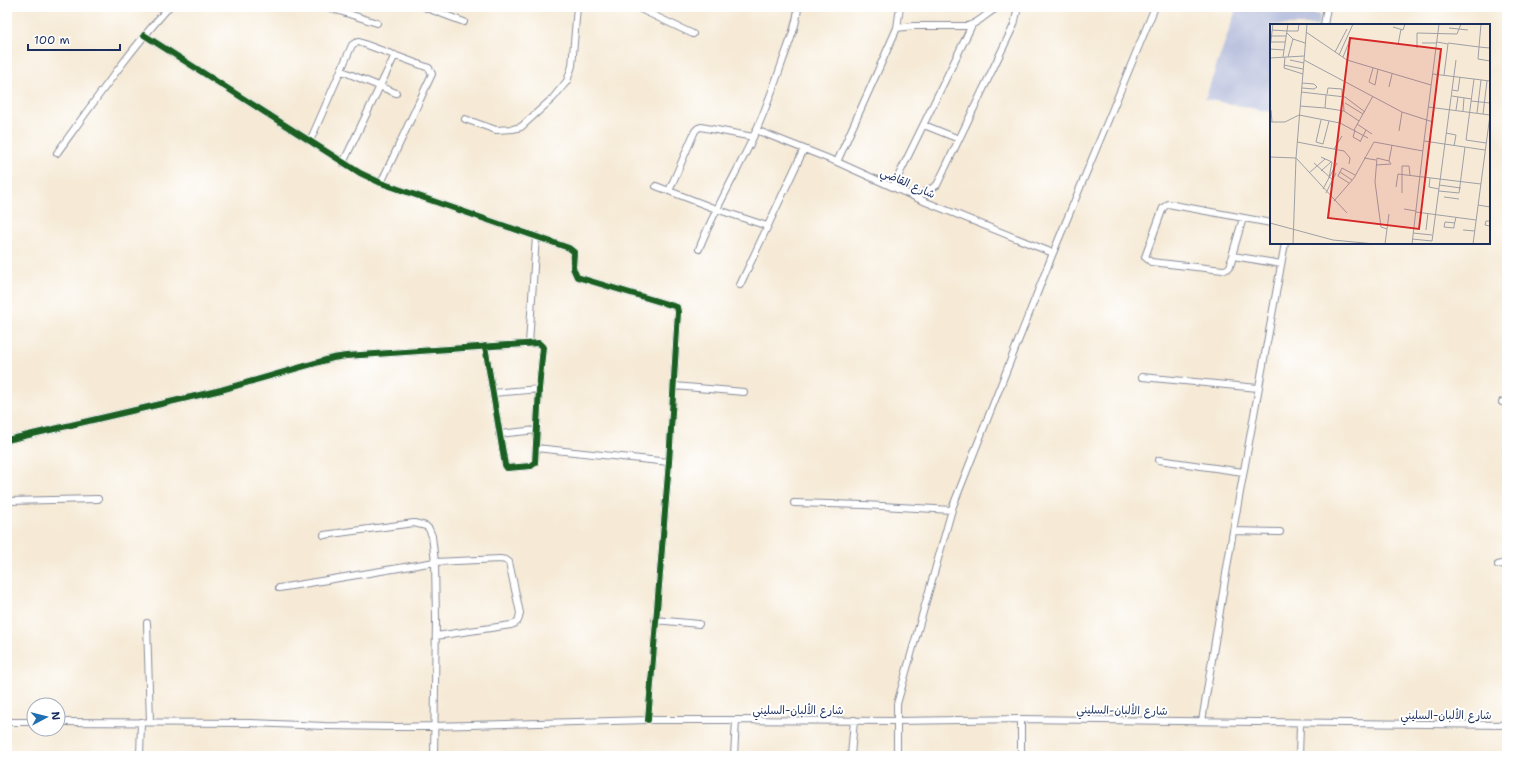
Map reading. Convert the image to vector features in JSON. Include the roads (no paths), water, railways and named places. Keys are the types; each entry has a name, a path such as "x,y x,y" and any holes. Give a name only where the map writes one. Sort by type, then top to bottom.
{"street":[{"path":"57,153 144,35 168,7"},
{"path":"327,7 377,23"},
{"path":"424,7 464,22"},
{"path":"465,119 496,130 513,129 521,127 553,98 567,80 572,66 577,7"},
{"path":"636,7 693,34"},
{"path":"699,249 708,225 745,155 756,130 787,49 798,7"},
{"path":"837,162 898,28 900,7"},
{"path":"893,187 972,25 992,10 999,7"},
{"path":"916,197 937,185 1014,24 1018,7"},
{"path":"897,756 897,704 952,510 1053,253 1155,7"},
{"path":"1324,24 1327,7"},
{"path":"898,28 972,25"},
{"path":"144,35 360,173 381,183 572,249 574,254 573,268 577,277 677,307 678,312 669,462 648,720"},
{"path":"310,141 342,71 352,45 357,42 429,68 432,74 381,183"},
{"path":"342,162 395,55"},
{"path":"342,71 396,93"},
{"path":"924,125 959,138"},
{"path":"668,191 695,131 698,128 701,127 753,137"},
{"name":"شارع القاضي","path":"756,130 837,162 916,197 1053,253"},
{"path":"740,285 804,149"},
{"path":"656,186 716,209 767,226"},
{"path":"1145,257 1163,208 1168,204 1270,223"},
{"path":"1145,257 1228,268 1243,218"},
{"path":"529,344 536,236"},
{"path":"1202,721 1243,472 1285,244"},
{"path":"1145,257 1151,262 1223,270 1230,267 1233,256 1281,264"},
{"path":"7,440 221,390 333,358 485,346 539,343 543,347 535,463 531,466 507,468 505,465 485,346"},
{"path":"1142,377 1258,388"},
{"path":"674,386 744,392"},
{"path":"493,393 539,389"},
{"path":"499,434 537,430"},
{"path":"536,448 669,462"},
{"path":"1159,460 1243,472"},
{"path":"7,501 98,499"},
{"path":"794,503 952,510"},
{"path":"324,535 414,523 426,526 429,529 432,536 435,562 436,636 434,756"},
{"path":"1233,531 1280,532"},
{"path":"279,588 435,562 500,559 509,562 520,613 520,619 517,623 436,636"},
{"path":"1498,565 1507,564"},
{"path":"655,620 699,624"},
{"path":"148,623 150,722"},
{"name":"شارع الألبان-السليني","path":"66,722 434,726 648,720 1021,720 1507,725"},
{"path":"734,756 736,720"},
{"path":"851,756 854,720"},
{"path":"1021,720 1021,756"},
{"path":"7,722 26,722"},
{"path":"140,756 141,722"},
{"path":"1299,756 1300,724"}]}
